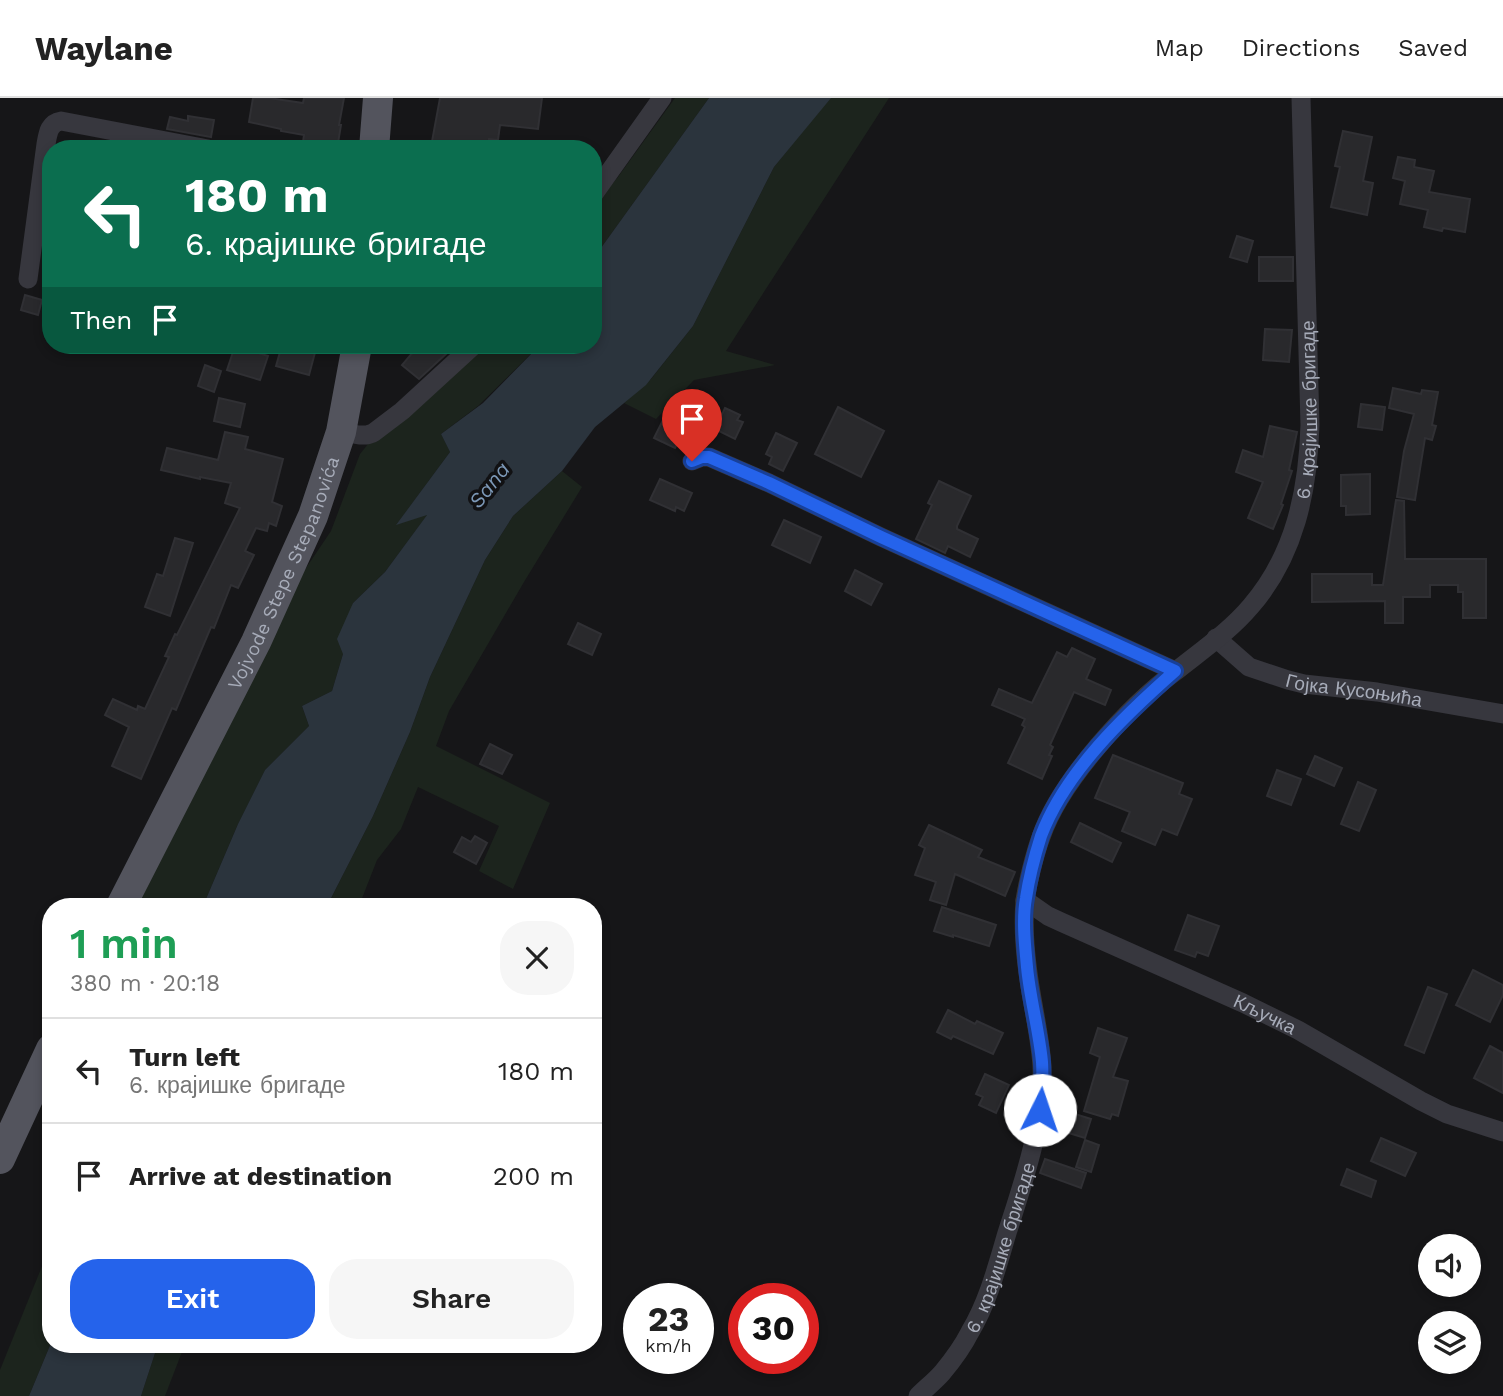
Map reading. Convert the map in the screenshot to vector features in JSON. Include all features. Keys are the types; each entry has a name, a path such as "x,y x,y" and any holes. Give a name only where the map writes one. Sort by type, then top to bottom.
{"main road":[{"path":"375,140 378,98"},
{"name":"Vojvode Stepe Stepanovića","path":"125,898 256,642 313,516 341,432 355,354"},
{"path":"0,1160 8,1119 42,1064"}],"street":[{"path":"602,182 662,98"},
{"name":"6. крајишке бригаде","path":"918,1396 942,1373 970,1333 982,1308 1020,1193 1033,1144 1042,1088 1042,1064 1027,969 1025,900 1041,836 1070,783 1119,723 1250,607 1277,569 1296,525 1304,494 1310,425 1301,98"},
{"path":"47,140 52,124 61,121 161,140"},
{"path":"28,278 42,174"},
{"path":"341,432 359,435 373,433 402,411 464,354"},
{"path":"692,461 709,457 769,483 1175,671"},
{"name":"Гојка Кусоњића","path":"1216,638 1249,667 1288,680 1503,713"},
{"name":"Кључка","path":"1025,900 1048,916 1287,1024 1447,1114 1503,1132"}],"shaded area":[{"path":"675,98 709,98 602,247 602,196"},
{"path":"830,98 889,98 726,351 775,365 694,380 656,419 624,403 651,379 693,326 774,167"},
{"path":"467,354 531,354 478,406 441,434 450,452 397,524 428,514 385,572 353,603 343,654 332,691 302,706 309,726 265,770 206,898 137,898 304,571 331,531 360,454 368,444 378,441 383,427"},
{"path":"562,471 582,487 449,711 436,746 550,803 513,889 479,871 499,826 418,787 401,829 377,860 362,898 331,898 373,816 410,732 430,677 485,560 513,516"},
{"path":"42,1266 42,1353 47,1353 29,1396 0,1396 0,1370"},
{"path":"155,1353 182,1353 165,1396 141,1396"}],"water":[{"name":"Sana","path":"709,98 831,98 774,167 693,326 646,385 595,427 562,471 513,516 485,560 430,677 410,732 373,816 331,898 206,898 265,770 309,726 302,706 332,691 343,654 337,639 353,603 385,572 427,515 396,525 450,452 441,434 483,403 531,354 602,354 602,247"},
{"path":"47,1353 155,1353 141,1396 29,1396"}],"building":[{"path":"253,98 303,103 304,98 344,98 338,140 303,140 304,135 249,122"},
{"path":"440,98 542,98 538,129 500,125 498,140 432,140"},
{"path":"188,116 214,120 211,137 167,129 170,117 188,121"},
{"path":"1343,131 1372,137 1363,181 1373,183 1367,215 1331,207 1340,167 1335,166"},
{"path":"1398,157 1415,160 1414,167 1434,171 1429,192 1470,199 1465,232 1424,227 1428,210 1400,204 1405,181 1393,178"},
{"path":"1237,236 1253,241 1247,262 1230,257"},
{"path":"1259,257 1293,257 1293,281 1259,281"},
{"path":"25,295 42,300 38,315 21,310"},
{"path":"1265,329 1292,330 1289,362 1263,360"},
{"path":"232,354 268,356 260,380 227,370"},
{"path":"279,354 315,354 309,375 276,366"},
{"path":"411,354 446,354 419,379 402,365"},
{"path":"205,365 221,371 214,392 198,386"},
{"path":"1393,388 1421,394 1422,390 1438,392 1432,425 1436,426 1432,440 1425,438 1415,500 1397,497 1404,451 1414,414 1389,408"},
{"path":"219,398 245,404 240,427 214,421"},
{"path":"1361,404 1385,407 1382,430 1358,427"},
{"path":"838,407 884,431 861,477 815,454"},
{"path":"725,408 740,415 737,420 743,422 735,439 715,429"},
{"path":"664,418 685,428 675,448 654,438"},
{"path":"1270,426 1297,432 1289,470 1292,471 1273,529 1248,518 1263,482 1236,472 1243,450 1263,457"},
{"path":"225,432 248,437 245,449 283,459 272,502 282,506 276,526 269,523 267,531 256,528 245,551 254,555 238,588 231,585 176,710 172,708 141,779 112,766 129,727 105,715 113,699 137,710 138,706 145,709 169,657 165,656 175,634 177,635 240,508 225,503 231,483 161,470 167,448 218,460"},
{"path":"776,433 797,443 783,471 769,464 772,457 766,454"},
{"path":"1370,474 1370,514 1346,515 1346,506 1341,506 1341,475"},
{"path":"660,479 692,493 684,511 676,507 675,511 650,500"},
{"path":"939,481 971,496 957,526 957,529 978,539 970,557 948,546 945,553 916,539 932,505 928,503"},
{"path":"1396,500 1404,501 1405,559 1486,559 1486,618 1463,618 1463,592 1458,592 1458,585 1430,585 1430,597 1403,597 1403,623 1385,623 1385,601 1312,602 1312,574 1372,574 1372,585 1383,585"},
{"path":"784,520 821,537 810,563 772,545"},
{"path":"175,538 193,543 170,616 145,607 157,574 163,576"},
{"path":"855,570 882,584 871,605 845,591"},
{"path":"578,623 601,634 592,655 568,644"},
{"path":"1072,648 1095,659 1086,679 1111,690 1105,705 1074,692 1050,745 1053,747 1049,755 1052,756 1042,779 1008,763 1025,727 1022,725 1025,719 992,705 999,689 1032,703 1057,652 1067,657"},
{"path":"490,744 512,755 502,774 480,764"},
{"path":"1113,755 1183,783 1179,794 1192,799 1177,835 1162,829 1155,845 1122,831 1130,812 1095,798"},
{"path":"1315,756 1342,768 1334,786 1307,774"},
{"path":"1277,770 1301,779 1291,805 1267,796"},
{"path":"1358,782 1376,790 1359,831 1341,824"},
{"path":"1080,823 1121,843 1112,862 1071,842"},
{"path":"929,825 982,850 978,857 1015,872 1005,896 955,874 946,905 930,900 936,882 915,875 925,848 919,845"},
{"path":"475,836 487,843 476,864 454,852 462,837 471,842"},
{"path":"942,907 996,925 989,946 934,931"},
{"path":"1188,915 1219,926 1208,956 1197,952 1195,957 1175,950"},
{"path":"1473,970 1503,985 1503,995 1490,1022 1456,1005"},
{"path":"1428,987 1447,994 1424,1053 1405,1045"},
{"path":"948,1010 975,1024 977,1021 1003,1033 993,1054 953,1036 951,1039 937,1032"},
{"path":"1098,1028 1127,1038 1113,1077 1128,1081 1118,1116 1112,1114 1110,1119 1084,1111 1100,1057 1090,1053"},
{"path":"1490,1046 1503,1053 1503,1093 1474,1078"},
{"path":"985,1074 1009,1085 996,1113 979,1105 983,1097 976,1094"},
{"path":"1065,1111 1091,1119 1085,1138 1059,1130"},
{"path":"1381,1138 1416,1153 1405,1176 1371,1161"},
{"path":"1085,1140 1099,1145 1091,1172 1076,1167"},
{"path":"1045,1159 1086,1173 1081,1188 1040,1173"},
{"path":"1347,1169 1376,1181 1371,1197 1341,1185"}],"route":[{"path":"692,461 709,457 769,483 1175,671 1123,720 1092,755 1053,810 1041,836 1025,900 1027,969 1042,1064 1040,1110"}]}
